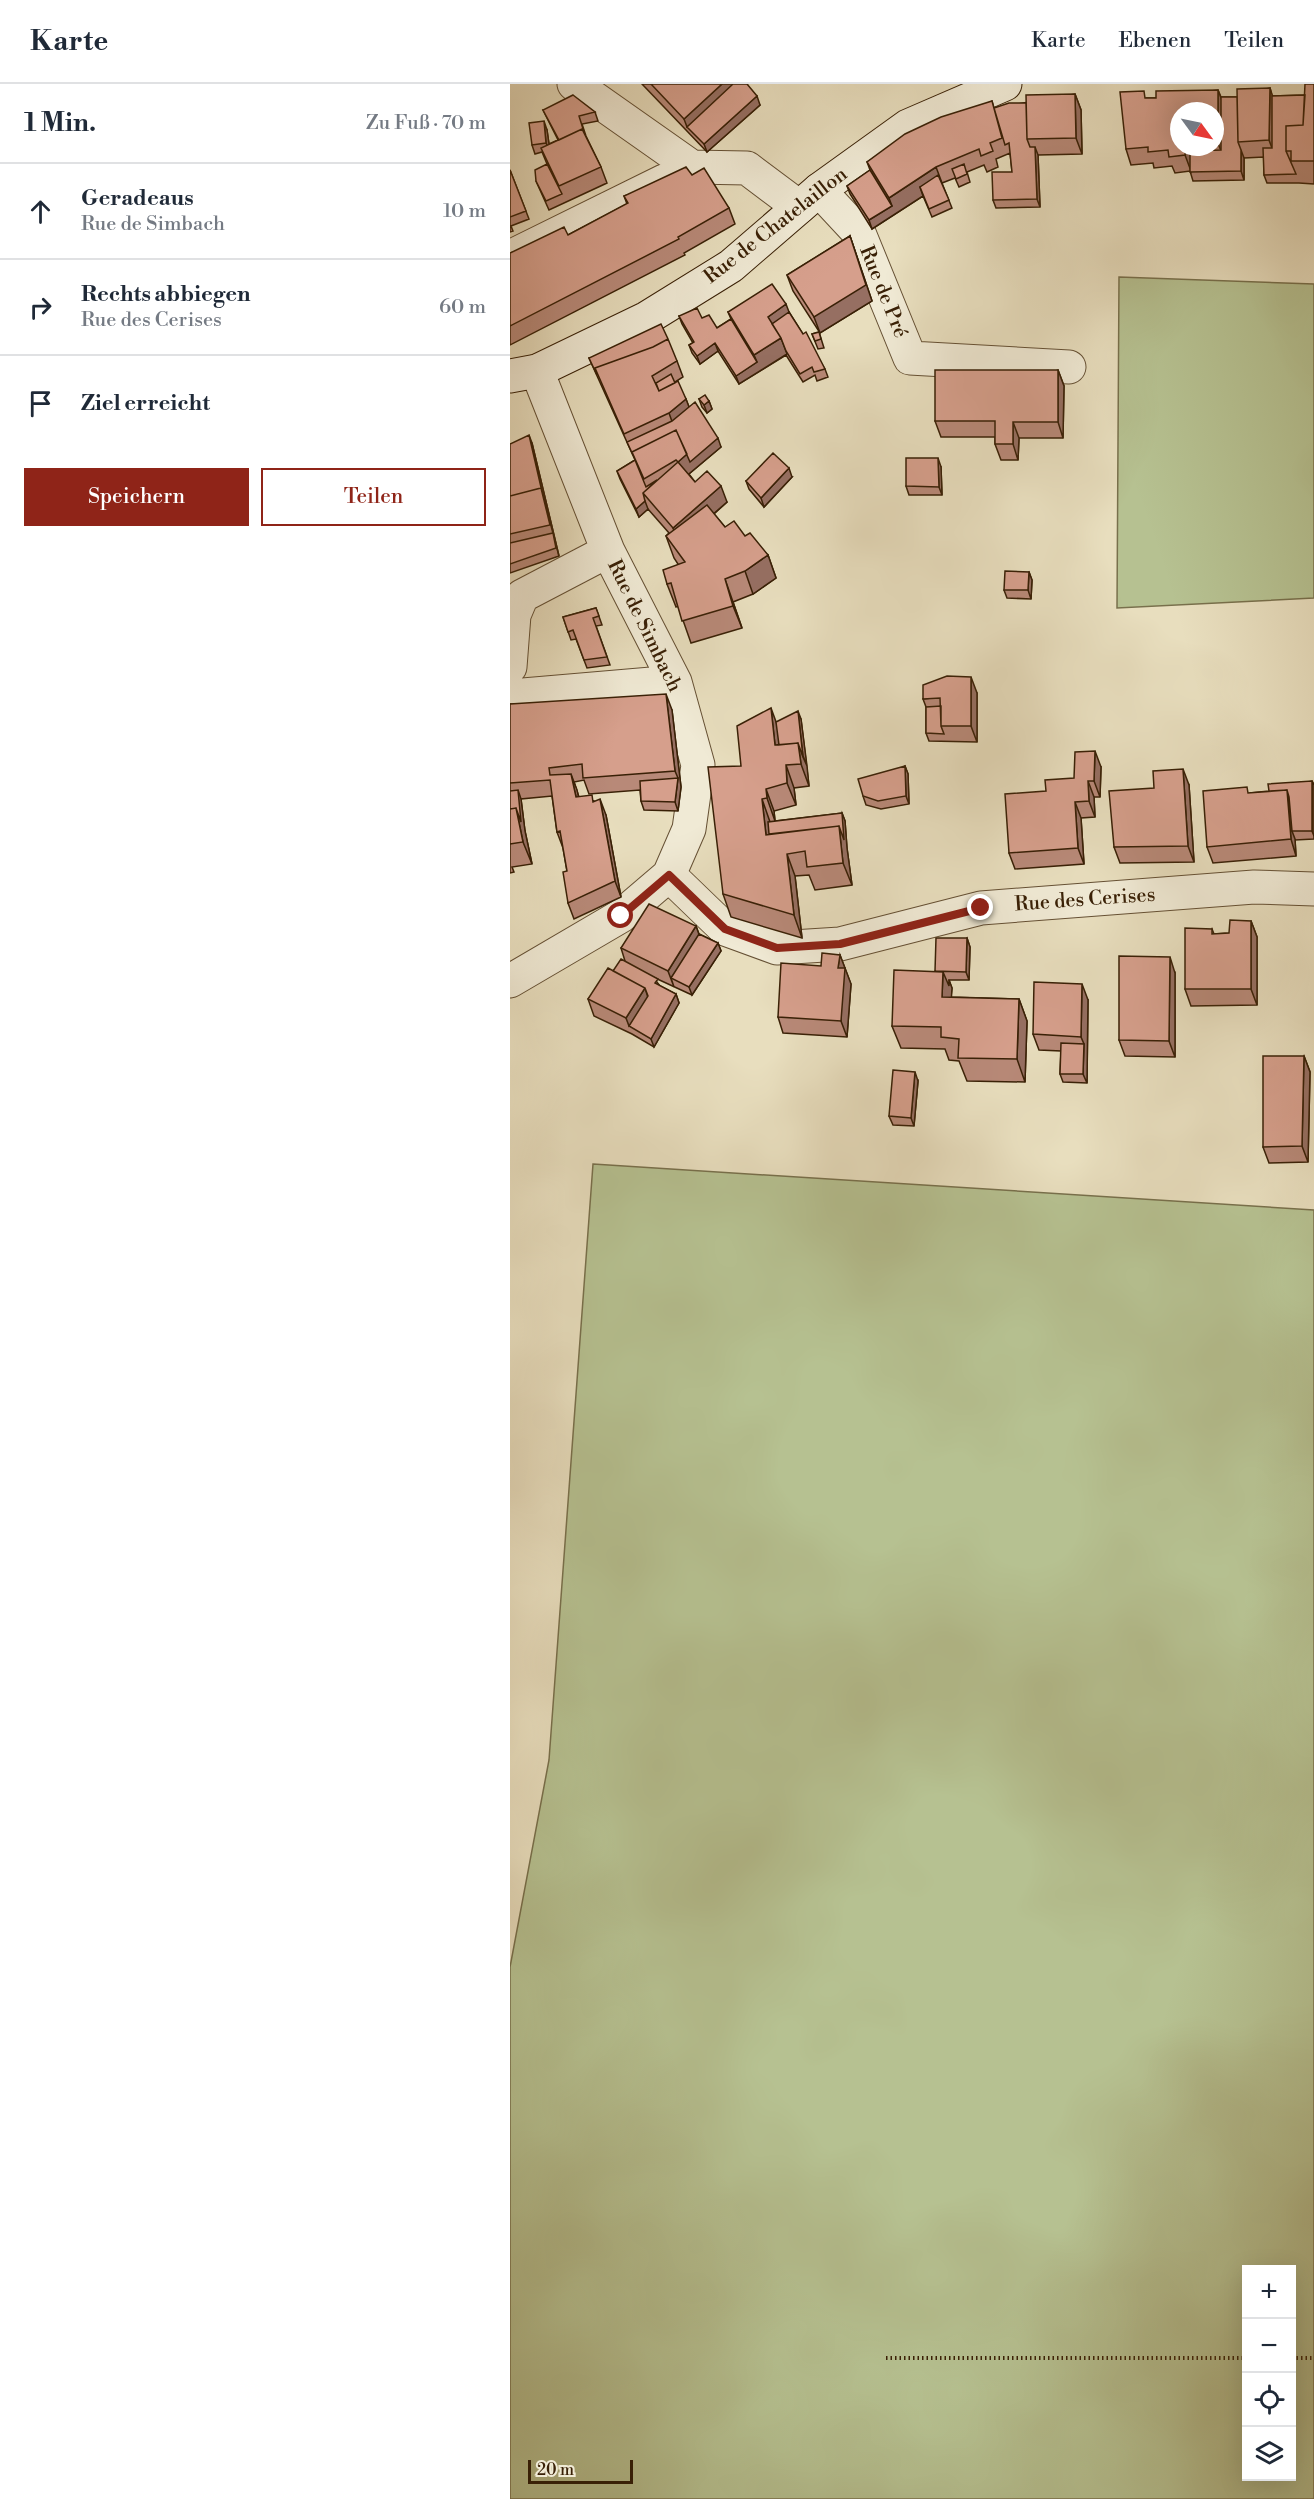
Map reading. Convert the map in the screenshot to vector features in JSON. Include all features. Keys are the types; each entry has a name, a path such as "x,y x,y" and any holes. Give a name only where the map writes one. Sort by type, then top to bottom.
{"street":[{"path":"574,84 692,167"},
{"name":"Rue de Chatelaillon","path":"524,373 646,318 722,271 809,198 908,126 1005,84"},
{"path":"510,257 692,167 747,168 809,198"},
{"name":"Rue de Pré","path":"809,198 859,233 910,358 1069,367"},
{"name":"Rue de Simbach","path":"510,981 621,916 669,875 689,829 698,765 675,682 608,551 524,373"},
{"path":"510,667 514,615 522,596 608,551"},
{"path":"510,696 675,682"},
{"name":"Rue des Cerises","path":"669,875 725,929 777,948 840,944 981,908 1254,887 1314,889"}],"path":[{"path":"886,2358 1242,2358"},
{"path":"1296,2358 1314,2358"}],"green space":[{"path":"1119,277 1314,284 1314,598 1117,608"},
{"path":"593,1164 1314,1210 1314,2499 510,2499 510,1967 549,1760"}],"building":[{"path":"651,84 722,84 684,119"},
{"path":"733,84 747,84 757,96 704,144 687,127"},
{"path":"1305,84 1314,84 1314,161 1291,161 1291,151 1286,151 1286,126 1303,125"},
{"path":"1270,88 1269,140 1238,142 1237,89"},
{"path":"1218,90 1218,102 1170,102 1170,156 1177,156 1169,157 1168,150 1148,152 1148,147 1126,149 1120,92 1144,91 1145,98 1156,98 1156,91"},
{"path":"1075,94 1076,138 1027,139 1026,95"},
{"path":"573,95 595,112 579,116 584,132 582,129 559,140 543,110"},
{"path":"1305,95 1303,125 1286,126 1286,151 1296,174 1264,175 1263,148 1272,148 1272,96"},
{"path":"1221,97 1237,97 1241,171 1190,172 1190,156 1224,156 1224,102 1221,102"},
{"path":"992,101 1002,138 990,143 993,151 981,156 979,149 936,167 889,198 867,162 905,134 941,117"},
{"path":"1009,103 1026,103 1027,139 1030,147 1035,147 1037,199 993,200 992,172 1012,172 1009,143 1005,145 994,108"},
{"path":"544,121 546,143 532,145 529,123"},
{"path":"582,129 601,167 559,186 541,148"},
{"path":"547,164 562,194 546,201 536,181 535,170"},
{"path":"964,164 967,174 956,179 952,169"},
{"path":"686,167 692,175 704,168 729,208 678,237 679,239 510,326 510,253 564,227 568,235 628,203 624,196"},
{"path":"510,170 526,211 510,217"},
{"path":"870,170 892,206 869,220 847,186"},
{"path":"938,175 949,200 929,209 920,187"},
{"path":"850,236 866,285 814,317 787,275"},
{"path":"772,284 786,304 768,317 781,338 754,355 728,312"},
{"path":"697,308 702,318 709,315 717,328 731,319 757,362 736,376 715,343 697,356 689,345 694,342 679,316"},
{"path":"789,312 803,334 806,332 825,369 814,372 812,367 800,374 772,324"},
{"path":"661,324 668,339 653,347 595,368 597,375 589,358"},
{"path":"819,332 821,339 815,341 812,334"},
{"path":"668,339 677,361 652,376 659,391 678,381 686,399 669,413 624,434 595,368 653,347"},
{"path":"935,370 1058,370 1058,422 1013,422 1013,444 995,444 995,421 935,421"},
{"path":"671,374 675,383 659,391 656,383"},
{"path":"705,395 709,401 704,405 699,399"},
{"path":"695,402 718,438 690,462 676,430 632,452 633,455 627,442 672,421"},
{"path":"676,430 687,454 678,462 676,460 644,479 632,452"},
{"path":"529,435 543,496 541,488 510,496 510,444"},
{"path":"773,453 789,468 761,498 746,481"},
{"path":"906,458 938,458 939,487 906,486"},
{"path":"635,460 646,487 657,480 643,493 645,501 636,509 617,471"},
{"path":"678,462 695,482 707,471 721,486 673,528 643,493"},
{"path":"541,488 550,525 510,534 510,496"},
{"path":"707,505 725,527 734,521 745,536 750,533 768,555 745,571 725,579 733,606 682,621 671,583 667,584 663,570 685,562 666,536"},
{"path":"553,533 556,548 510,564 510,543"},
{"path":"1005,571 1029,572 1028,590 1004,590"},
{"path":"596,608 599,616 593,618 607,657 584,660 573,630 568,632 563,617"},
{"path":"947,676 971,677 971,726 941,726 940,698 923,699 923,685"},
{"path":"666,694 675,771 583,778 582,764 549,768 550,775 571,774 576,797 592,795 593,802 600,799 615,881 568,903 563,872 567,871 560,831 557,832 550,780 510,783 510,704"},
{"path":"941,706 941,726 944,734 926,733 926,707"},
{"path":"771,708 775,745 798,743 801,764 786,765 787,783 766,789 767,798 762,799 766,835 839,826 843,863 807,867 805,851 787,854 794,915 723,894 708,767 741,766 737,726"},
{"path":"798,711 803,757 798,743 779,745 776,722"},
{"path":"1095,751 1094,781 1088,781 1089,801 1075,802 1078,848 1009,853 1005,794 1046,791 1045,780 1074,778 1075,752"},
{"path":"905,766 906,796 878,801 863,796 858,779"},
{"path":"1183,769 1188,846 1114,847 1109,791 1154,788 1153,771"},
{"path":"678,778 675,802 641,801 640,781"},
{"path":"1312,781 1312,831 1292,831 1287,790 1269,791 1268,784"},
{"path":"1247,787 1248,793 1287,790 1291,839 1207,847 1203,791"},
{"path":"518,790 521,822 516,808 510,809 510,791"},
{"path":"516,808 523,842 510,844 510,809"},
{"path":"842,813 844,840 839,826 769,834 768,822"},
{"path":"649,904 696,926 668,971 621,948"},
{"path":"1230,920 1251,921 1251,989 1185,989 1185,928 1212,929 1212,934 1229,933"},
{"path":"699,934 718,943 689,987 671,978"},
{"path":"936,938 967,938 966,972 935,971"},
{"path":"822,953 840,955 838,968 845,968 841,1021 778,1017 781,963 821,966"},
{"path":"1119,956 1170,957 1169,1041 1119,1040"},
{"path":"621,959 658,979 655,983 676,994 651,1039 629,1026 648,996 645,988 613,971"},
{"path":"608,968 645,988 626,1018 588,999"},
{"path":"894,970 943,972 942,997 1019,999 1017,1059 958,1058 959,1039 941,1037 941,1027 892,1026"},
{"path":"1034,982 1082,984 1081,1037 1033,1034"},
{"path":"1061,1043 1084,1044 1083,1074 1060,1074"},
{"path":"1263,1056 1304,1056 1302,1146 1263,1147"},
{"path":"893,1070 915,1072 911,1118 889,1116"}],"route":[{"path":"621,916 669,875 725,929 777,948 840,944 981,908"}]}
